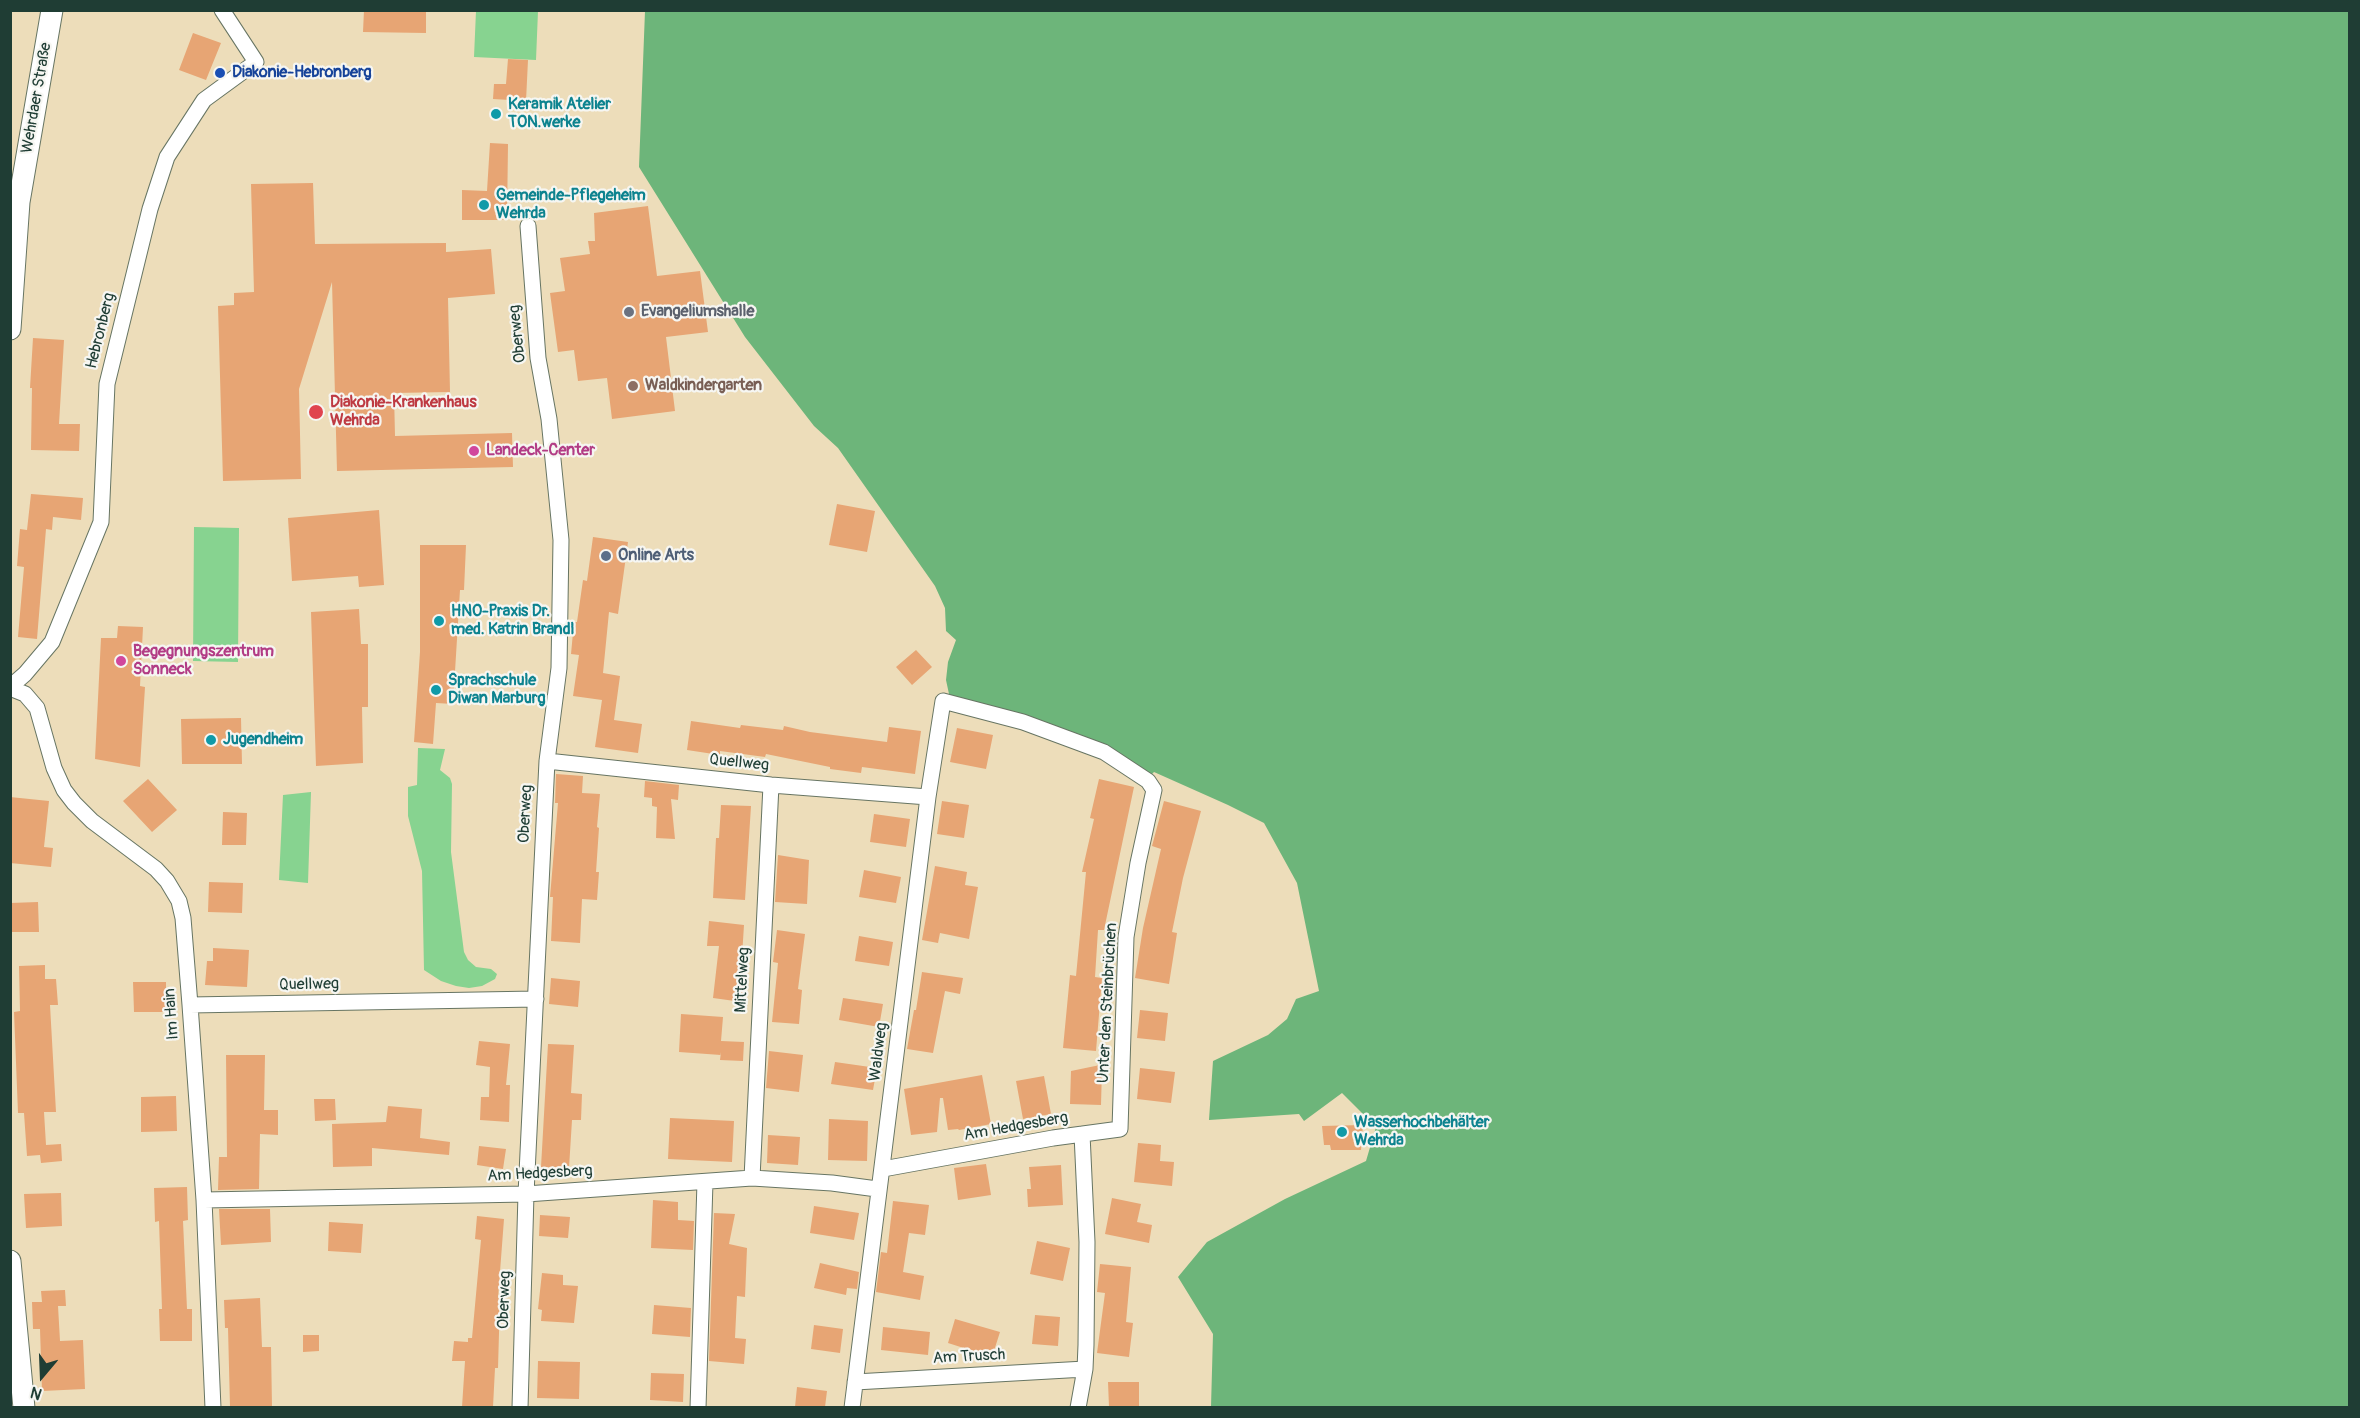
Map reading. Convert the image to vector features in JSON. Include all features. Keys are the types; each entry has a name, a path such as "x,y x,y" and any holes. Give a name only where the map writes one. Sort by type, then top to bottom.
{"main road":[{"name":"Wehrdaer Straße","path":"10,329 19,202 52,10"},
{"path":"10,1260 24,1407"}],"street":[{"name":"Hebronberg","path":"10,687 25,674 52,642 101,522 107,384 150,209 167,157 204,100 256,62 222,10"},
{"name":"Oberweg","path":"520,1407 526,1194 547,761 559,668 561,540 549,419 538,358 528,225"},
{"name":"Im Hain","path":"10,687 25,694 37,708 54,768 64,790 92,820 156,868 179,901 183,918 204,1200 213,1407"},
{"name":"Waldweg","path":"852,1407 928,797 943,701"},
{"name":"Unter den Steinbrüchen","path":"943,701 1023,722 1104,752 1148,781 1154,790 1138,863 1126,937 1120,1129"},
{"name":"Quellweg","path":"547,761 771,785 928,797"},
{"name":"Mittelweg","path":"752,1178 771,785"},
{"name":"Quellweg","path":"190,1005 536,999"},
{"name":"Am Hedgesberg","path":"883,1169 1120,1129"},
{"path":"1078,1407 1085,1369 1087,1242 1082,1134"},
{"name":"Am Hedgesberg","path":"204,1200 526,1194 752,1178 832,1183 878,1189"},
{"path":"698,1407 705,1182"},
{"name":"Am Trusch","path":"855,1382 1085,1369"}],"green space":[{"path":"476,11 538,11 536,60 474,57"},
{"path":"645,11 2349,11 2349,1407 1211,1407 1213,1334 1178,1277 1207,1242 1285,1199 1366,1161 1376,1127 1342,1093 1304,1121 1299,1114 1209,1120 1213,1061 1268,1035 1287,1019 1296,999 1319,991 1297,883 1264,823 1154,772 1149,777 949,694 946,680 948,662 956,640 946,631 945,608 935,586 838,448 814,426 745,337 639,167"},
{"path":"194,527 239,528 238,662 193,661"},
{"path":"418,748 445,749 440,770 450,778 452,784 451,852 464,952 468,960 476,967 491,969 497,974 495,979 482,986 469,988 456,986 441,981 424,970 422,871 408,816 408,787 417,785"},
{"path":"311,792 308,883 279,880 283,795"}],"building":[{"path":"364,10 426,10 426,33 363,32"},
{"path":"193,33 221,43 206,80 179,70"},
{"path":"508,59 528,60 526,101 493,99 494,84 506,84"},
{"name":"Gemeinde-Pflegeheim Wehrda","path":"490,143 508,144 507,220 462,220 462,190 487,191"},
{"name":"Diakonie-Krankenhaus Wehrda","path":"313,183 315,244 446,243 446,252 491,249 495,294 448,298 450,392 394,393 395,436 512,433 513,467 337,471 332,282 299,389 301,479 223,481 218,306 234,305 234,293 254,292 251,184"},
{"name":"Evangeliumshalle","path":"648,206 657,276 700,271 708,332 666,337 675,411 612,419 607,378 578,381 574,350 558,352 550,293 565,291 560,258 590,254 588,241 595,241 594,213"},
{"path":"33,338 64,340 59,424 80,424 79,451 31,450 32,388 30,388"},
{"path":"31,494 83,498 81,520 53,517 52,530 46,529 37,639 18,637 24,567 17,566 20,529 27,530"},
{"path":"837,504 875,511 867,552 829,545"},
{"path":"379,510 384,585 359,587 358,576 292,581 288,518"},
{"path":"593,537 628,542 618,614 609,612 603,673 620,676 614,720 642,724 638,753 595,747 602,700 573,696 579,655 571,654 574,622 577,622 583,580 587,581"},
{"path":"420,545 466,545 464,590 460,590 453,704 436,703 433,744 414,742 420,652"},
{"path":"359,609 361,644 368,644 368,707 362,707 363,763 316,766 311,612"},
{"name":"Begegnungszentrum Sonneck","path":"118,626 143,627 140,686 145,687 140,767 95,759 101,638 117,638"},
{"path":"916,650 932,667 912,685 896,667"},
{"name":"Jugendheim","path":"241,718 242,764 182,764 181,719"},
{"path":"691,721 740,728 741,725 783,730 784,726 810,732 887,742 889,727 921,731 915,774 862,767 861,773 830,769 830,767 766,754 765,757 720,751 720,755 687,750"},
{"path":"957,728 993,735 986,769 950,762"},
{"path":"556,774 583,776 582,793 600,794 597,827 599,828 596,872 599,872 597,900 582,899 580,943 551,941 553,897 550,897 558,803 555,803"},
{"path":"148,779 177,810 152,832 123,801"},
{"path":"1099,779 1134,787 1104,930 1098,930 1095,977 1102,978 1096,1051 1063,1048 1070,975 1076,976 1086,872 1082,872 1094,819 1090,818"},
{"path":"645,781 679,785 678,800 671,799 675,839 656,838 657,807 652,806 652,798 644,797"},
{"path":"10,797 49,801 44,847 53,848 51,867 10,863"},
{"path":"942,801 969,805 964,838 937,834"},
{"path":"1164,801 1201,811 1183,878 1172,932 1177,933 1169,984 1135,978 1143,928 1161,849 1152,846"},
{"path":"721,805 751,806 745,900 713,898 716,838 719,838"},
{"path":"223,812 247,813 246,845 222,845"},
{"path":"874,814 910,819 906,847 870,842"},
{"path":"778,855 809,860 807,904 775,902"},
{"path":"935,866 967,872 965,885 978,887 969,939 940,933 938,943 922,940"},
{"path":"864,870 901,877 896,903 859,897"},
{"path":"209,882 243,883 242,913 208,912"},
{"path":"38,902 39,932 10,932 10,903"},
{"path":"709,921 744,925 741,972 745,972 742,1002 713,998 719,946 707,946"},
{"path":"777,930 805,934 798,989 802,990 799,1024 772,1022 778,963 773,962"},
{"path":"859,936 893,942 889,966 855,961"},
{"path":"213,948 249,950 247,987 205,985 207,961 213,961"},
{"path":"45,965 45,979 56,979 58,1005 50,1005 56,1112 44,1112 46,1145 61,1144 62,1161 41,1163 40,1155 27,1156 24,1113 18,1113 14,1012 20,1011 19,966"},
{"path":"922,972 963,978 960,994 945,991 933,1053 907,1049"},
{"path":"551,978 580,981 578,1007 549,1004"},
{"path":"133,982 166,982 166,1012 134,1012"},
{"path":"843,998 883,1004 879,1027 839,1020"},
{"path":"1140,1010 1168,1013 1165,1041 1137,1038"},
{"path":"681,1014 723,1017 721,1041 744,1042 743,1061 720,1060 721,1055 679,1052"},
{"path":"479,1041 510,1044 506,1085 510,1085 509,1122 480,1120 481,1097 489,1097 490,1067 476,1065"},
{"path":"548,1044 574,1045 571,1093 582,1094 581,1120 572,1120 569,1168 541,1167"},
{"path":"769,1051 803,1055 799,1092 766,1088"},
{"path":"226,1055 265,1055 264,1110 278,1110 278,1135 260,1134 259,1189 218,1190 219,1157 227,1157"},
{"path":"835,1062 877,1068 873,1090 831,1084"},
{"path":"1100,1065 1102,1068 1101,1105 1070,1104 1071,1071"},
{"path":"1140,1068 1175,1072 1171,1103 1137,1099"},
{"path":"982,1075 991,1124 948,1130 943,1098 940,1098 937,1132 911,1135 904,1089"},
{"path":"1044,1076 1051,1114 1023,1119 1016,1081"},
{"path":"176,1096 177,1131 141,1132 141,1097"},
{"path":"314,1099 335,1099 336,1120 315,1121"},
{"path":"388,1106 422,1109 420,1138 450,1142 449,1155 372,1148 372,1166 333,1167 332,1124 386,1122"},
{"path":"670,1118 734,1121 732,1162 668,1159"},
{"path":"829,1119 868,1121 867,1161 828,1160"},
{"name":"Wasserhochbehälter Wehrda","path":"1363,1125 1361,1150 1331,1150 1330,1145 1324,1145 1322,1126"},
{"path":"768,1135 800,1137 798,1165 767,1163"},
{"path":"1138,1143 1161,1145 1160,1161 1174,1162 1172,1186 1134,1182"},
{"path":"479,1146 506,1149 503,1169 477,1165"},
{"path":"986,1164 991,1195 958,1200 954,1168"},
{"path":"1061,1165 1063,1205 1028,1207 1027,1189 1031,1189 1029,1167"},
{"path":"187,1187 188,1220 183,1221 187,1309 192,1309 192,1341 160,1341 159,1309 162,1309 159,1221 155,1222 154,1188"},
{"path":"61,1193 62,1226 26,1228 24,1194"},
{"path":"1112,1198 1141,1204 1137,1222 1152,1225 1149,1243 1105,1234"},
{"path":"653,1200 678,1202 678,1220 694,1221 693,1250 651,1248"},
{"path":"893,1201 929,1205 925,1235 909,1233 903,1272 924,1276 920,1300 876,1292 881,1252 887,1253"},
{"path":"814,1206 859,1213 854,1240 810,1233"},
{"path":"219,1209 270,1209 271,1242 221,1245"},
{"path":"714,1213 735,1214 729,1244 747,1248 745,1297 737,1296 735,1338 746,1339 744,1364 709,1361"},
{"path":"540,1215 570,1217 568,1238 539,1236"},
{"path":"477,1216 504,1219 498,1298 500,1298 498,1368 495,1368 493,1407 462,1407 465,1361 452,1361 454,1341 468,1342 468,1338 472,1338 481,1240 475,1239"},
{"path":"329,1222 363,1224 361,1253 328,1251"},
{"path":"1037,1241 1070,1248 1063,1281 1030,1274"},
{"path":"820,1263 859,1272 857,1289 847,1288 846,1295 814,1288"},
{"path":"1100,1264 1131,1267 1126,1322 1133,1323 1129,1357 1097,1353 1105,1293 1097,1292"},
{"path":"542,1273 563,1275 563,1285 578,1286 574,1323 541,1321 542,1310 538,1309"},
{"path":"65,1290 66,1306 58,1306 60,1341 83,1340 85,1389 42,1391 40,1329 33,1329 32,1302 42,1302 41,1291"},
{"path":"260,1298 262,1347 271,1347 272,1407 230,1407 228,1328 225,1328 224,1300"},
{"path":"654,1305 691,1308 690,1337 652,1334"},
{"path":"1035,1315 1060,1317 1058,1346 1032,1344"},
{"path":"955,1319 1000,1332 992,1357 948,1343"},
{"path":"814,1325 843,1329 840,1353 811,1349"},
{"path":"883,1327 930,1332 928,1355 881,1350"},
{"path":"303,1335 319,1335 319,1351 303,1352"},
{"path":"538,1361 580,1362 579,1399 537,1398"},
{"path":"651,1373 684,1374 683,1402 650,1400"},
{"path":"1108,1382 1139,1382 1139,1407 1109,1407"},
{"path":"797,1387 827,1391 825,1407 795,1407"}],"place":[{"name":"Diakonie-Hebronberg","path":"220,73"},
{"name":"Keramik Atelier TON.werke","path":"496,114"},
{"name":"Gemeinde-Pflegeheim Wehrda","path":"484,205"},
{"name":"Evangeliumshalle","path":"629,312"},
{"name":"Waldkindergarten","path":"633,386"},
{"name":"Diakonie-Krankenhaus Wehrda","path":"316,412"},
{"name":"Landeck-Center","path":"474,451"},
{"name":"Online Arts","path":"606,556"},
{"name":"HNO-Praxis Dr. med. Katrin Brandl","path":"439,621"},
{"name":"Begegnungszentrum Sonneck","path":"121,661"},
{"name":"Sprachschule Diwan Marburg","path":"436,690"},
{"name":"Jugendheim","path":"211,740"},
{"name":"Wasserhochbehälter Wehrda","path":"1342,1132"}]}
